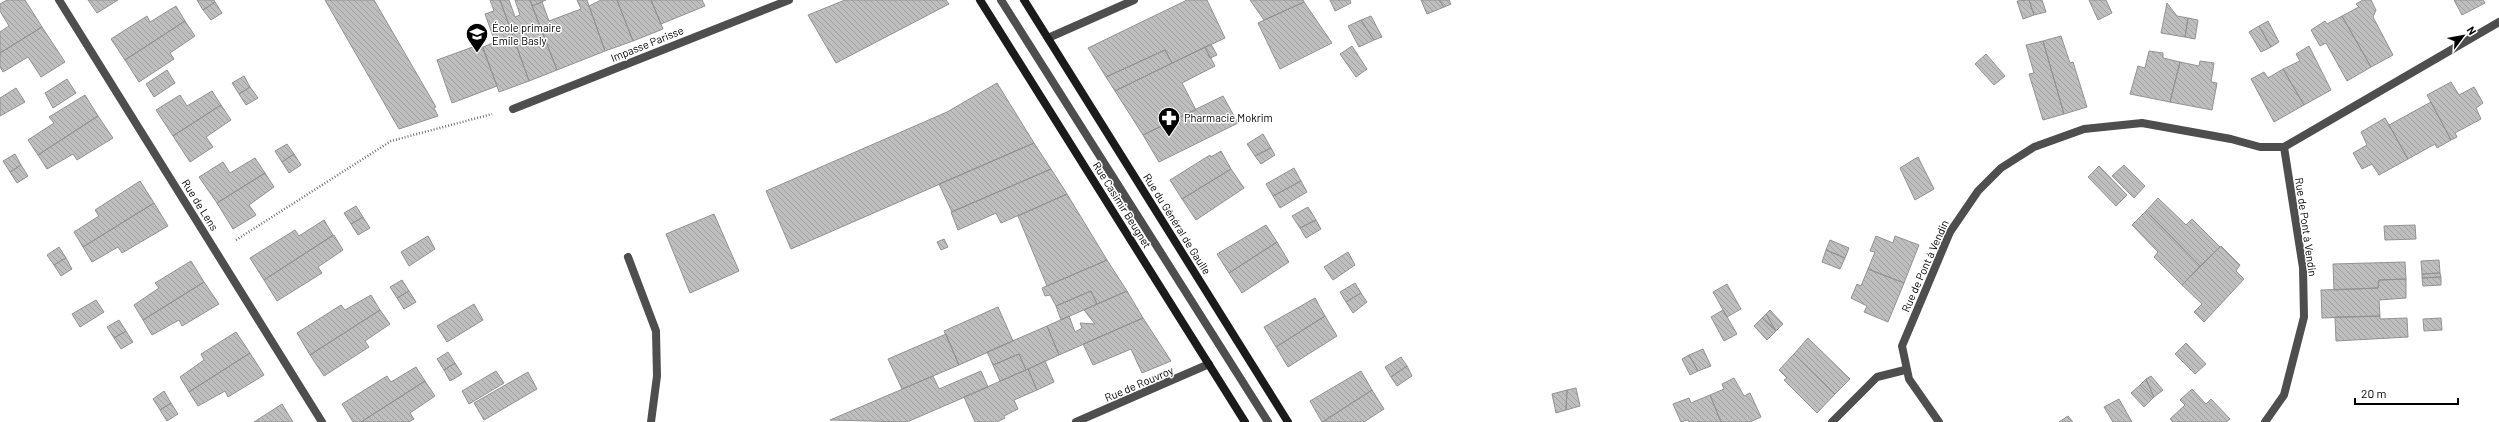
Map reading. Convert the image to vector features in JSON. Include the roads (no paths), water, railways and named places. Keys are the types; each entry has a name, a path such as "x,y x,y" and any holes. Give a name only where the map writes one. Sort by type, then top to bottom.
{"main road":[{"name":"Rue Casimir Beugnet","path":"980,0 1245,422"},
{"path":"1024,0 1048,38"},
{"name":"Rue du Général de Gaulle","path":"1048,38 1288,422"}],"street":[{"name":"Rue de Lens","path":"59,0 322,422"},
{"name":"Impasse Parisse","path":"513,109 789,0"},
{"path":"1001,0 1268,422"},
{"path":"1048,38 1134,0"},
{"name":"Rue de Pont à Vendin","path":"1939,422 1909,379 1905,370 1902,346 1950,232 1978,192 2001,168 2034,147 2084,129 2142,123 2231,139 2260,147 2284,146 2499,22"},
{"name":"Rue de Pont à Vendin","path":"2265,422 2284,395 2304,317 2302,268 2284,146"},
{"path":"628,257 656,331 658,376 651,422"},
{"name":"Rue de Rouvroy","path":"1076,422 1209,364"},
{"path":"1832,422 1878,377 1905,370"}],"place":[{"name":"École primaire Emile Basly","path":"477,54"},
{"name":"Pharmacie Mokrim","path":"1169,138"}]}
